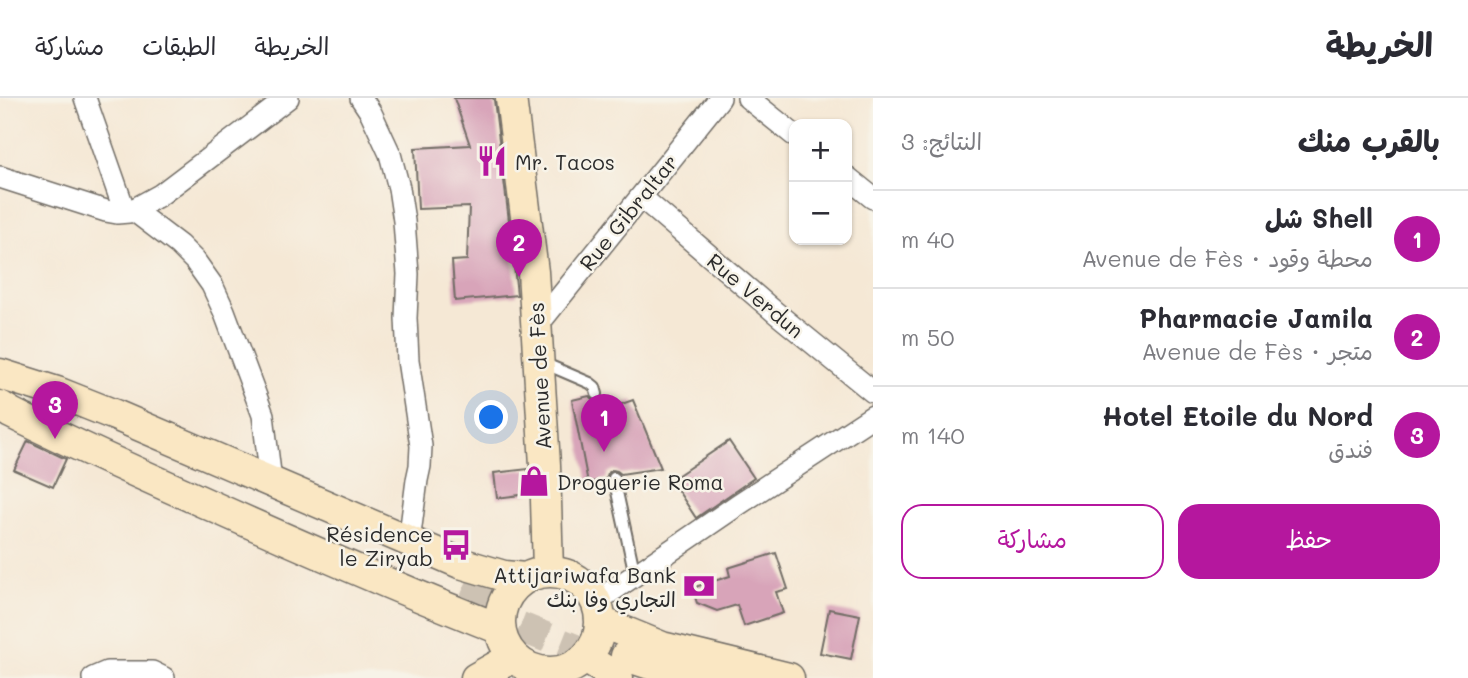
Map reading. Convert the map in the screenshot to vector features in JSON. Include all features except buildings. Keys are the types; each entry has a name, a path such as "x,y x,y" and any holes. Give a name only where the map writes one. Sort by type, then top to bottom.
{"main road":[{"name":"Avenue de Fès","path":"511,98 533,272 537,326 547,517 536,575"},
{"path":"0,376 57,392 115,415 460,563 504,576 563,573 577,579 589,589 599,611 599,635 593,648 572,670"},
{"path":"0,376 16,390 38,401 227,480 458,592 324,543 288,523 59,419 0,398"},
{"path":"0,406 90,451 303,547 500,629"},
{"path":"536,575 513,587 504,600 500,614 504,644 513,657 526,666 540,671 671,671 705,678"},
{"path":"599,611 662,647 789,678"},
{"path":"476,678 513,657"}],"street":[{"path":"85,98 129,211 179,245 195,261 212,285 225,311 263,415 271,481"},
{"path":"0,177 106,211 129,211 160,195 288,98"},
{"path":"361,98 390,154 404,221 408,274 408,360 421,446 409,542"},
{"name":"Rue Gibraltar","path":"537,326 720,98"},
{"path":"748,98 789,131"},
{"path":"852,181 873,198"},
{"name":"Rue Verdun","path":"641,197 873,393"},
{"path":"599,611 635,575 873,416"},
{"path":"100,675 152,671 164,678"}],"lane":[{"path":"538,361 590,383 597,394"},
{"path":"614,478 635,575"}],"tunnel":[{"path":"465,585 510,605"},
{"path":"478,610 610,663"}],"place":[{"name":"Mr. Tacos","path":"492,161"},
{"name":"Pharmacie Jamila","path":"519,277"},
{"name":"Hotel Etoile du Nord","path":"55,439"},
{"name":"Shell شل","path":"604,452"},
{"name":"Droguerie Roma","path":"534,481"},
{"name":"Résidence le Ziryab","path":"456,545"},
{"name":"Attijariwafa Bank التجاري وفا بنك","path":"699,586"}]}
